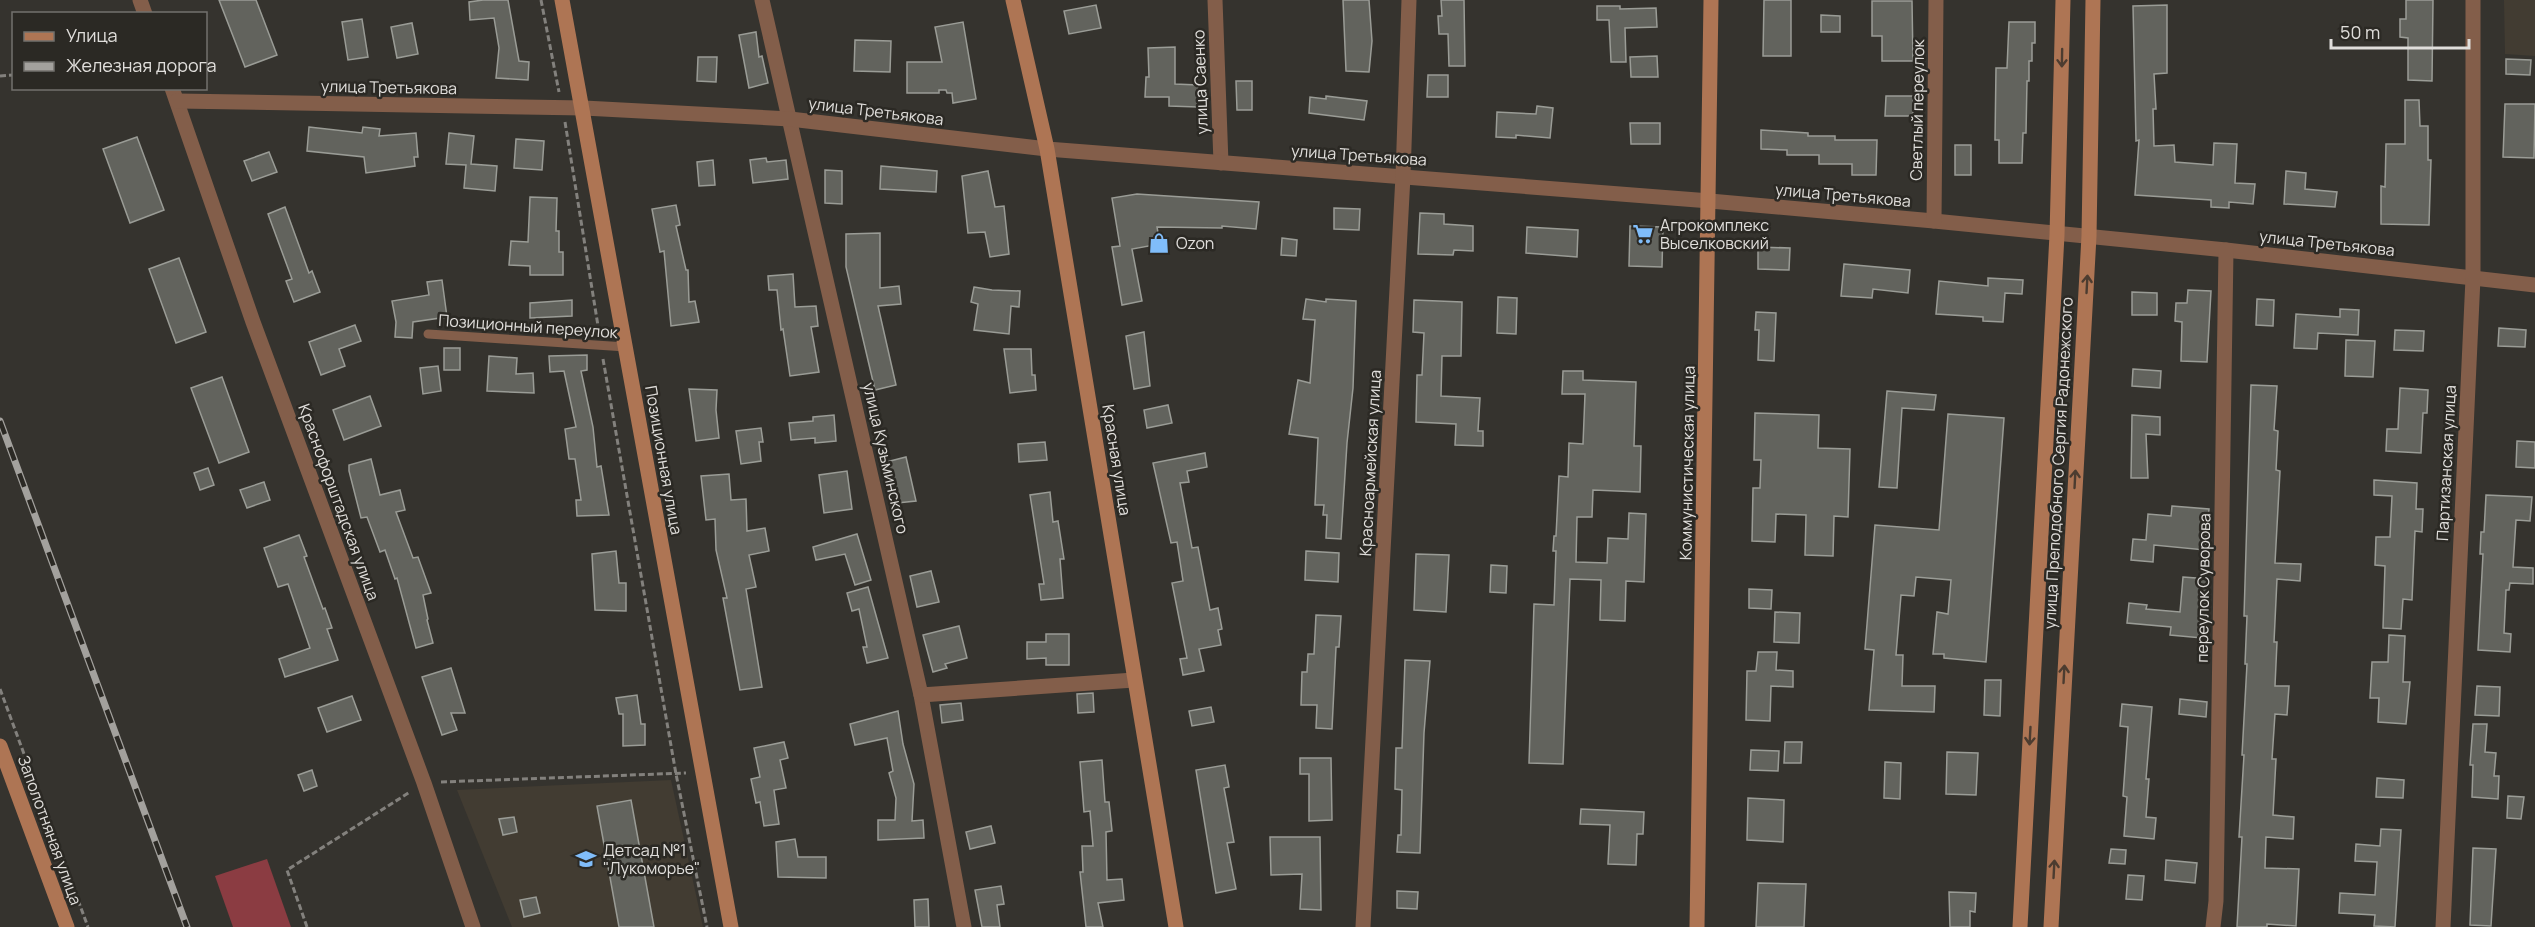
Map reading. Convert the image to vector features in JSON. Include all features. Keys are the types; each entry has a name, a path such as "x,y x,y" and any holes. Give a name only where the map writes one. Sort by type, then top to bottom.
{"street":[{"name":"Позиционная улица","path":"562,0 584,108 731,927"},
{"name":"улица Кузьминского","path":"762,0 921,695 964,927"},
{"name":"Красная улица","path":"1013,0 1047,149 1176,927"},
{"name":"улица Саенко","path":"1215,0 1221,163"},
{"name":"Красноармейская улица","path":"1363,927 1403,177 1409,0"},
{"name":"Коммунистическая улица","path":"1696,927 1710,201 1711,0"},
{"name":"Светлый переулок","path":"1934,221 1936,0"},
{"name":"улица Преподобного Сергия Радонежского","path":"2020,927 2057,234 2063,0"},
{"name":"улица Преподобного Сергия Радонежского","path":"2051,927 2089,236 2094,0"},
{"name":"Партизанская улица","path":"2443,927 2473,278 2474,0"},
{"name":"улица Третьякова","path":"175,95 584,108 790,119 1047,149 1710,201 1934,221 2226,250 2535,285"},
{"name":"Краснофорштадская улица","path":"175,95 253,322 424,783 472,927"},
{"name":"переулок Суворова","path":"2213,927 2216,901 2226,250"},
{"path":"921,695 1134,680"},
{"name":"Заполотняная улица","path":"0,746 67,927"}],"lane":[{"name":"Позиционный переулок","path":"428,334 626,347"}],"path":[{"path":"541,0 563,108 601,345 676,774 707,927"},
{"path":"0,688 88,927"},
{"path":"307,927 287,870 424,783 703,773"}],"shaded area":[{"path":"2504,0 2535,0 2535,56 2505,54"},
{"name":"Детсад №1 \"Лукоморье\"","path":"671,780 703,927 512,927 457,790"},
{"path":"267,859 291,927 233,927 215,876"}],"building":[{"path":"219,0 256,0 277,55 245,67"},
{"path":"508,0 519,61 529,62 528,80 496,78 499,48 494,18 470,20 469,2"},
{"path":"1343,0 1369,0 1372,41 1369,72 1346,71"},
{"path":"1441,0 1464,0 1465,66 1449,66 1448,34 1439,34 1438,16 1442,16"},
{"path":"1764,0 1791,0 1791,56 1763,56"},
{"path":"2406,0 2433,0 2432,81 2408,80 2408,38 2400,37 2400,19 2406,19"},
{"path":"1872,1 1912,1 1913,61 1882,61 1882,36 1872,36"},
{"path":"1096,5 1101,28 1069,34 1064,11"},
{"path":"2167,5 2167,73 2154,74 2156,109 2153,109 2154,146 2174,145 2175,162 2213,165 2214,143 2237,144 2235,183 2255,184 2253,204 2229,202 2229,208 2211,207 2211,200 2135,195 2139,140 2136,141 2133,6"},
{"path":"1597,6 1620,6 1620,9 1656,8 1657,27 1625,28 1626,62 1611,62 1609,20 1597,20"},
{"path":"1821,15 1840,16 1840,32 1821,32"},
{"path":"362,19 368,57 348,60 342,22"},
{"path":"963,22 976,99 953,103 952,93 947,93 946,90 939,90 939,93 907,93 907,62 942,62 935,27"},
{"path":"2009,22 2035,22 2035,43 2032,43 2032,61 2029,61 2029,81 2027,81 2026,133 2023,133 2022,163 1999,163 1999,140 1995,140 1996,68 2007,68"},
{"path":"412,23 418,54 397,58 391,27"},
{"path":"756,32 759,57 762,56 768,83 749,88 739,35"},
{"path":"855,40 891,41 890,72 854,71"},
{"path":"1175,47 1175,84 1198,85 1198,107 1169,106 1169,97 1145,97 1146,77 1149,77 1148,48"},
{"path":"1657,56 1658,77 1631,77 1630,57"},
{"path":"698,57 717,57 716,82 697,81"},
{"path":"2506,59 2531,60 2530,75 2506,74"},
{"path":"1428,75 1448,75 1448,97 1427,97"},
{"path":"1236,81 1252,81 1252,110 1237,110"},
{"path":"1326,96 1367,101 1364,120 1309,113 1310,97 1326,99"},
{"path":"1886,96 1913,96 1913,116 1885,116"},
{"path":"2405,100 2419,100 2420,126 2428,126 2428,160 2431,160 2429,225 2381,224 2381,186 2385,187 2386,144 2405,144"},
{"path":"2505,104 2535,104 2534,158 2503,157"},
{"path":"1537,106 1553,108 1550,138 1516,135 1516,138 1496,137 1497,112 1536,114"},
{"path":"1630,123 1660,123 1660,144 1631,144"},
{"path":"309,127 362,133 363,127 380,129 379,136 416,133 418,157 414,157 415,166 366,173 364,157 307,151"},
{"path":"1761,130 1808,133 1808,136 1835,136 1835,140 1877,140 1876,175 1852,175 1852,164 1819,164 1819,155 1787,155 1787,150 1761,149"},
{"path":"449,133 474,136 471,164 497,166 495,191 464,188 466,165 446,164"},
{"path":"137,137 164,210 130,223 103,149"},
{"path":"516,139 544,141 542,170 514,168"},
{"path":"1955,145 1971,145 1971,175 1955,175"},
{"path":"269,152 277,172 252,181 244,161"},
{"path":"766,158 767,162 786,160 788,179 753,183 750,160"},
{"path":"713,160 715,185 699,186 697,162"},
{"path":"881,166 937,171 936,192 880,189"},
{"path":"825,170 842,171 842,204 825,203"},
{"path":"988,171 995,207 1004,206 1009,254 990,257 985,232 968,233 962,176"},
{"path":"2286,171 2306,173 2305,189 2337,192 2335,207 2284,204"},
{"path":"1137,194 1259,202 1256,229 1222,226 1222,228 1157,227 1160,244 1132,249 1142,301 1122,305 1112,247 1120,246 1112,198"},
{"path":"530,197 557,198 556,231 559,231 559,252 563,252 563,275 530,275 530,266 509,265 511,241 528,242"},
{"path":"676,205 680,225 676,226 686,270 688,270 689,302 695,301 699,322 671,326 664,251 660,252 652,209"},
{"path":"285,207 309,273 312,271 320,292 294,302 286,281 292,279 268,214"},
{"path":"1334,208 1360,209 1359,230 1334,229"},
{"path":"1420,213 1444,214 1444,224 1473,226 1473,251 1454,250 1453,255 1418,254"},
{"path":"1630,226 1663,227 1662,267 1629,266"},
{"path":"1527,227 1578,230 1577,257 1526,253"},
{"path":"880,233 880,288 899,286 901,304 878,306 896,385 875,390 846,267 846,234"},
{"path":"1282,238 1297,240 1296,256 1281,255"},
{"path":"1758,247 1790,248 1789,270 1758,269"},
{"path":"179,258 206,332 176,343 149,269"},
{"path":"1844,264 1910,270 1908,293 1873,289 1872,298 1841,296"},
{"path":"793,274 795,307 816,306 818,326 811,327 819,372 790,376 783,329 781,330 777,290 769,290 768,276"},
{"path":"1988,278 2023,280 2022,294 2005,293 2003,322 1983,321 1983,317 1936,314 1939,281 1988,286"},
{"path":"442,280 447,317 413,322 412,338 395,337 396,322 392,301 429,295 427,282"},
{"path":"974,287 1020,291 1019,307 1011,306 1009,334 974,330 978,304 971,302"},
{"path":"2188,290 2211,291 2207,362 2181,361 2182,322 2175,321 2176,303 2187,303"},
{"path":"2132,292 2157,293 2157,315 2132,315"},
{"path":"1498,297 1517,298 1516,334 1497,333"},
{"path":"1306,299 1326,302 1326,299 1356,301 1353,388 1341,539 1326,538 1327,515 1323,515 1324,505 1315,505 1318,438 1289,434 1298,380 1310,383 1315,320 1303,319"},
{"path":"2257,299 2274,300 2273,326 2256,325"},
{"path":"572,300 572,316 530,318 530,303"},
{"path":"1414,300 1462,302 1461,356 1442,356 1441,396 1480,398 1478,431 1483,431 1483,446 1455,445 1456,424 1416,422 1417,375 1422,375 1424,333 1413,332"},
{"path":"2340,309 2359,310 2358,335 2318,333 2317,349 2294,348 2296,314 2340,317"},
{"path":"1756,312 1776,313 1774,361 1758,360 1759,330 1755,330"},
{"path":"355,325 361,341 339,349 345,366 321,375 309,342"},
{"path":"2499,328 2526,330 2525,347 2498,346"},
{"path":"2395,330 2424,331 2423,351 2394,350"},
{"path":"1144,332 1150,386 1134,389 1126,336"},
{"path":"2346,340 2375,341 2373,377 2345,376"},
{"path":"444,348 460,348 460,370 444,370"},
{"path":"1004,349 1031,349 1032,375 1035,375 1036,390 1010,393"},
{"path":"587,355 587,370 581,371 593,427 597,467 601,466 609,515 577,516 576,500 581,500 575,459 569,459 565,429 576,427 564,371 550,372 549,356"},
{"path":"489,356 517,358 516,374 533,373 534,393 487,391"},
{"path":"438,366 441,391 423,394 420,368"},
{"path":"2133,369 2161,371 2160,388 2132,386"},
{"path":"1563,371 1583,371 1583,380 1636,382 1634,446 1641,446 1640,492 1593,490 1592,517 1577,517 1576,562 1607,563 1608,538 1628,539 1629,513 1646,514 1644,582 1626,581 1625,621 1600,620 1601,580 1570,579 1563,764 1529,763 1534,604 1554,605 1556,551 1553,551 1559,476 1568,477 1569,443 1583,444 1585,394 1562,394"},
{"path":"222,377 249,452 219,463 191,388"},
{"path":"2251,385 2277,386 2274,430 2278,431 2276,470 2280,471 2275,563 2301,564 2300,581 2277,579 2274,642 2277,642 2275,686 2289,686 2287,715 2275,714 2272,759 2276,759 2273,815 2294,817 2293,839 2266,837 2265,868 2299,869 2296,926 2267,924 2267,927 2237,927 2247,664 2245,664 2247,616 2244,616"},
{"path":"2400,388 2428,390 2427,413 2423,413 2421,453 2386,451 2387,429 2398,429"},
{"path":"689,389 717,390 716,410 719,438 696,441"},
{"path":"1887,391 1936,395 1934,410 1902,408 1897,488 1879,487"},
{"path":"370,396 381,426 344,440 333,410"},
{"path":"1168,405 1172,423 1147,428 1144,410"},
{"path":"1755,413 1819,415 1818,448 1850,449 1848,517 1834,516 1833,556 1805,555 1806,515 1776,514 1775,542 1752,541 1753,488 1760,488 1761,460 1754,460"},
{"path":"1948,414 2004,418 1986,662 1944,658 1944,654 1933,654 1937,612 1948,614 1951,580 1916,577 1914,596 1901,595 1896,655 1903,655 1902,686 1935,686 1934,712 1869,710 1874,650 1865,649 1875,525 1939,530"},
{"path":"834,415 836,441 815,443 815,438 791,440 789,423 813,421 813,417"},
{"path":"2132,415 2160,417 2160,435 2146,434 2148,478 2131,478"},
{"path":"761,428 763,442 759,442 761,461 741,464 736,431"},
{"path":"2517,441 2535,442 2535,468 2516,467"},
{"path":"1045,442 1047,460 1019,462 1018,444"},
{"path":"1205,453 1207,467 1187,471 1189,482 1180,483 1192,548 1198,547 1210,610 1218,608 1222,629 1218,630 1221,645 1199,649 1204,671 1183,675 1180,659 1187,658 1172,583 1183,581 1177,542 1171,543 1153,463"},
{"path":"906,457 916,501 897,503 886,462"},
{"path":"371,459 380,495 400,490 405,510 396,512 413,558 418,557 431,593 423,595 433,643 416,648 397,578 395,579 385,550 380,552 367,517 361,518 349,471 349,465"},
{"path":"208,468 214,485 200,490 194,473"},
{"path":"847,471 852,509 824,513 819,475"},
{"path":"729,474 731,500 746,499 747,531 765,528 769,551 749,555 756,587 746,589 762,687 740,690 723,598 727,598 716,550 715,519 706,520 701,476"},
{"path":"2374,480 2417,483 2416,509 2423,509 2422,532 2415,531 2412,600 2403,599 2401,629 2383,628 2385,566 2375,565 2376,537 2390,537 2392,496 2374,495"},
{"path":"264,482 270,500 247,508 240,490"},
{"path":"1050,492 1053,522 1058,521 1064,559 1060,559 1063,598 1041,600 1039,584 1044,584 1030,495"},
{"path":"2486,495 2532,497 2530,521 2516,520 2513,567 2533,568 2533,584 2510,583 2509,590 2506,590 2504,633 2511,634 2510,652 2478,650 2483,554 2480,554 2481,532 2484,532"},
{"path":"2172,506 2209,509 2205,550 2154,545 2153,562 2131,560 2133,539 2146,540 2148,514 2171,516"},
{"path":"857,534 871,580 855,585 845,554 816,560 813,547"},
{"path":"299,535 307,556 304,557 332,628 327,629 338,660 285,677 279,659 310,648 288,584 278,587 264,548"},
{"path":"616,551 619,583 626,583 626,611 595,610 592,554"},
{"path":"1306,551 1339,553 1338,582 1305,580"},
{"path":"1416,554 1449,555 1446,612 1414,610"},
{"path":"1491,565 1507,566 1506,593 1490,592"},
{"path":"931,571 939,602 917,607 910,576"},
{"path":"2183,577 2209,579 2202,638 2170,635 2171,627 2127,623 2129,603 2147,605 2146,609 2180,612"},
{"path":"868,587 888,658 867,663 863,647 867,647 859,609 852,611 847,593"},
{"path":"1749,589 1772,590 1771,609 1749,608"},
{"path":"1775,612 1800,613 1799,643 1774,642"},
{"path":"1316,615 1341,616 1339,647 1336,647 1332,729 1316,728 1317,705 1301,705 1302,672 1307,672 1308,654 1314,654"},
{"path":"959,626 967,658 945,664 947,668 933,672 923,635"},
{"path":"1046,634 1069,634 1069,665 1046,665 1046,658 1027,659 1027,642 1046,642"},
{"path":"2389,635 2405,636 2403,682 2410,682 2406,724 2378,722 2379,698 2370,698 2372,662 2388,662"},
{"path":"1758,652 1777,652 1776,670 1793,671 1793,687 1771,686 1770,721 1746,720 1747,671 1756,671"},
{"path":"1405,660 1430,661 1424,733 1420,853 1397,852 1398,835 1401,835 1402,790 1395,789 1396,748 1402,748"},
{"path":"451,668 465,713 451,713 457,730 442,735 422,677"},
{"path":"1985,680 2001,680 2000,716 1984,715"},
{"path":"2477,686 2500,687 2499,716 2475,715"},
{"path":"1093,693 1094,712 1078,713 1077,694"},
{"path":"637,695 641,724 645,724 645,745 623,746 623,714 619,714 616,698"},
{"path":"352,696 361,720 327,732 318,708"},
{"path":"2180,699 2207,702 2206,717 2179,714"},
{"path":"961,703 963,720 942,723 940,705"},
{"path":"2122,704 2152,707 2146,779 2149,779 2146,817 2156,818 2154,839 2124,836 2127,797 2123,796 2128,727 2120,726"},
{"path":"1211,707 1214,722 1192,726 1189,711"},
{"path":"898,711 903,744 914,784 912,821 923,820 924,838 878,840 878,820 895,820 896,798 889,773 893,771 887,738 855,745 850,724"},
{"path":"2473,724 2487,724 2485,752 2496,753 2494,776 2499,776 2498,799 2472,797 2473,765 2470,765"},
{"path":"784,742 788,758 780,760 786,788 774,790 779,824 764,826 760,802 756,803 751,779 760,777 754,748"},
{"path":"1785,742 1802,742 1801,763 1784,763"},
{"path":"1751,750 1779,751 1778,771 1750,770"},
{"path":"1947,752 1978,753 1976,795 1946,794"},
{"path":"1300,758 1331,758 1332,820 1309,821 1309,774 1300,774"},
{"path":"1102,760 1105,802 1109,802 1112,831 1106,832 1107,880 1122,879 1124,900 1098,903 1103,927 1086,927 1080,872 1083,872 1082,846 1093,846 1090,811 1084,812 1080,762"},
{"path":"1885,762 1901,763 1900,799 1884,798"},
{"path":"1225,765 1229,787 1224,788 1234,842 1227,843 1236,889 1216,893 1196,770"},
{"path":"312,770 317,786 304,791 298,775"},
{"path":"2377,778 2404,780 2403,798 2376,797"},
{"path":"2508,796 2524,797 2521,819 2507,818"},
{"path":"1748,798 1784,800 1783,842 1747,840"},
{"path":"631,800 654,927 619,927 597,806"},
{"path":"1581,809 1644,812 1643,834 1637,834 1636,865 1608,864 1610,825 1580,824"},
{"path":"514,817 517,832 503,835 499,819"},
{"path":"991,826 995,843 970,849 966,832"},
{"path":"2381,829 2401,830 2395,927 2374,926 2375,915 2339,913 2340,893 2375,895 2377,862 2355,861 2356,844 2380,846"},
{"path":"1270,837 1320,837 1321,910 1300,909 1302,874 1271,875"},
{"path":"795,839 798,857 826,857 826,878 778,877 776,842"},
{"path":"2473,848 2496,849 2491,926 2470,925"},
{"path":"2111,849 2126,850 2125,864 2109,863"},
{"path":"2166,860 2197,863 2195,883 2165,880"},
{"path":"2128,875 2144,876 2142,900 2126,899"},
{"path":"1758,883 1806,884 1804,927 1756,927"},
{"path":"1001,886 1004,904 997,905 1000,927 982,927 975,890"},
{"path":"1397,891 1418,892 1417,909 1397,908"},
{"path":"1949,892 1976,893 1975,912 1970,911 1970,927 1950,927"},
{"path":"536,897 540,913 524,917 520,900"},
{"path":"928,899 929,927 915,927 914,900"}],"railway":[{"path":"0,421 187,927"}],"place":[{"name":"Агрокомплекс Выселковский","path":"1643,234"},
{"name":"Ozon","path":"1159,243"},
{"name":"Детсад №1 \"Лукоморье\"","path":"586,859"}]}
